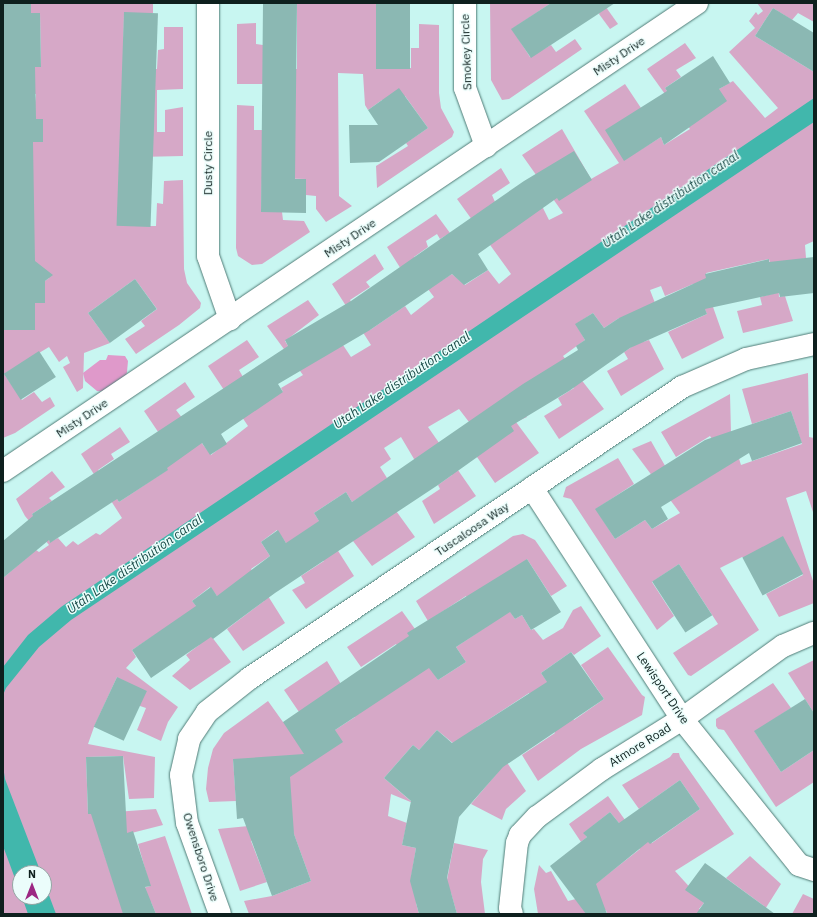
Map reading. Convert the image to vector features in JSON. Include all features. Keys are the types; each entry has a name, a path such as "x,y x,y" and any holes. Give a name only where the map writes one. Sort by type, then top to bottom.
{"street":[{"name":"Dusty Circle","path":"208,3 208,256 230,319"},
{"name":"Smokey Circle","path":"465,3 465,88 486,146"},
{"name":"Misty Drive","path":"3,471 697,3"},
{"name":"Tuscaloosa Way","path":"181,775 188,739 197,724 229,693 682,387 746,360 814,344"},
{"name":"Lewisport Drive","path":"532,488 682,719 798,865 814,870"},
{"name":"Atmore Road","path":"512,914 510,908 517,843 520,835 547,808 602,769 682,719 783,646 814,633"},
{"name":"Owensboro Drive","path":"181,775 187,823 220,914"}],"shaded area":[{"path":"31,3 153,3 153,13 124,13 123,69 157,69 158,50 164,49 164,27 183,27 183,89 157,90 157,132 165,132 165,110 183,107 183,156 138,157 138,165 122,165 123,226 156,226 157,203 163,204 164,181 183,180 184,269 187,283 201,303 200,308 179,325 136,354 125,339 145,326 141,321 157,309 135,279 88,313 110,343 84,353 83,388 77,392 63,367 70,363 67,356 59,362 49,347 4,374 22,400 34,392 42,402 50,397 55,406 15,433 3,438 3,330 35,330 35,303 45,281 49,278 49,273 3,251 33,169 33,142 43,142 43,120 33,119 36,94 3,94 35,67 41,67 40,13 3,14"},
{"path":"297,3 376,3 377,69 411,68 411,48 419,48 419,24 439,25 439,93 441,108 454,132 452,137 377,188 376,166 408,146 406,143 428,128 405,96 388,108 382,100 368,110 365,105 363,74 338,73 339,196 352,206 326,222 316,209 316,196 306,195 306,179 262,178 261,212 282,212 283,220 304,221 310,232 262,264 252,265 238,256 236,248 237,105 254,106 254,130 262,130 294,84 237,84 237,24 256,23 256,44 263,45 263,69 297,69"},
{"path":"490,3 551,3 512,29 530,57 551,45 556,52 575,39 582,49 509,99 502,100 491,80"},
{"path":"603,3 618,24 610,29 599,14"},
{"path":"757,3 814,3 814,22 798,13 792,20 773,8 755,36 814,72 814,241 805,245 806,258 777,266 779,297 785,296 793,321 743,333 737,311 762,305 760,297 776,293 769,259 706,273 713,307 724,338 682,359 668,332 707,314 693,284 665,296 661,286 650,290 655,303 643,342 649,340 664,369 621,396 607,371 628,359 624,352 636,344 619,318 604,328 593,313 576,324 585,340 563,356 604,409 559,439 544,416 562,405 558,398 574,388 558,363 513,395 527,417 516,422 539,453 495,483 477,457 469,422 459,409 428,427 476,496 434,524 422,501 440,489 438,485 452,475 414,459 401,437 384,448 391,459 380,467 387,478 378,486 415,537 372,566 353,541 371,490 352,502 346,492 314,513 354,576 306,609 292,590 305,583 301,576 324,561 286,543 277,530 261,542 270,556 251,569 285,623 243,651 227,629 264,601 217,596 210,587 192,601 197,607 192,611 231,662 190,690 172,676 190,660 186,655 199,645 181,618 132,650 136,657 126,668 178,707 168,722 161,741 137,730 146,708 140,706 117,677 94,727 88,744 155,757 154,798 129,799 123,756 86,757 88,814 156,809 163,825 100,841 118,896 150,886 138,844 165,836 192,914 156,914 151,902 122,914 3,914 3,578 36,550 39,552 49,545 25,516 16,499 52,471 65,487 49,498 52,501 32,514 50,542 58,538 66,547 73,541 78,545 96,533 100,535 122,518 81,454 120,427 130,442 111,454 114,459 98,470 119,502 167,470 166,466 177,460 144,411 185,382 195,397 176,410 211,455 248,426 208,366 247,340 259,357 239,370 243,377 283,392 281,388 303,375 267,326 308,300 319,315 285,341 302,369 343,345 351,357 371,345 332,284 375,254 384,269 366,282 370,287 350,300 370,330 405,306 411,315 434,297 415,272 406,277 387,247 436,214 450,233 440,239 437,234 426,241 428,247 414,257 433,286 452,274 465,285 488,270 499,284 511,274 457,199 501,168 510,183 492,195 495,202 543,208 549,220 563,213 522,155 562,129 591,179 619,163 584,111 625,84 641,108 624,160 661,137 664,145 690,129 647,69 685,43 696,58 676,70 681,77 665,88 691,126 719,89 733,81 765,118 778,108 729,52 755,28 749,21 756,12 758,15 763,11"},
{"path":"108,355 125,356 128,361 125,380 106,392 97,391 85,381 83,373 100,360 106,360"},
{"path":"808,373 809,437 814,438 814,515 806,491 786,498 814,584 814,603 779,617 766,594 803,575 800,569 742,557 720,568 759,630 691,676 688,675 673,653 718,624 679,564 652,582 674,616 657,630 571,499 563,497 566,487 618,458 634,484 596,509 615,539 645,520 652,529 680,513 632,449 651,441 681,494 728,465 710,436 676,457 661,432 730,394 731,433 741,465 802,444 791,411 752,424 742,389"},
{"path":"523,534 535,540 567,586 551,596 527,559 502,599 515,619 522,615 531,630 534,629 543,640 563,628 573,610 581,606 601,636 574,655 571,652 541,673 574,720 604,699 581,665 608,647 642,695 645,697 642,715 581,749 538,781 522,755 555,733 529,693 477,727 508,764 526,791 506,809 502,820 471,804 498,772 454,744 437,730 419,750 413,745 384,778 413,803 391,794 388,816 407,823 402,845 416,848 411,878 446,885 454,843 488,850 483,859 481,882 485,914 457,914 451,893 416,903 419,914 249,914 244,901 272,896 311,881 291,826 251,841 267,882 240,891 218,829 259,825 233,759 236,801 209,802 206,789 208,768 213,749 224,733 268,701 283,722 335,730 355,717 336,688 299,712 284,690 327,661 359,714 405,658 396,644 361,667 347,647 402,611 415,629 408,634 438,680 466,662 456,647 486,627 466,596 428,621 416,601 513,536"},
{"path":"814,660 814,713 788,673"},
{"path":"773,683 791,708 755,732 781,772 814,750 814,782 776,807 724,730 718,729 716,726 716,719"},
{"path":"673,753 679,753 680,757 734,834 675,871 704,903 699,909 706,914 607,914 606,910 595,914 538,914 534,889 539,865 546,873 551,871 568,901 576,899 640,849 610,812 584,833 587,837 581,842 569,824 608,796 635,834 639,830 652,843 700,809 680,780 639,809 622,785 670,757"},
{"path":"750,856 781,884 762,914 764,906 726,878"},
{"path":"803,894 814,899 814,914 792,914"}],"water":[{"name":"Utah Lake distribution canal","path":"814,98 814,122 71,620 39,647 6,688 3,695 3,667 28,635 61,607"},
{"path":"3,766 5,779 38,865 12,865 12,870 3,846"},
{"path":"52,903 56,914 28,914 25,905 52,905"}],"building":[{"path":"3,3 31,3 31,13 40,13 41,67 35,67 36,119 43,119 43,142 33,142 35,261 53,275 45,281 45,303 35,303 35,330 3,330"},
{"path":"263,3 297,3 295,179 306,179 306,213 261,212"},
{"path":"376,3 410,3 410,69 376,69"},
{"path":"551,3 615,3 531,58 511,29"},
{"path":"773,8 814,33 814,72 755,36"},
{"path":"124,12 158,13 151,227 117,226"},
{"path":"713,56 730,83 719,89 727,101 664,145 661,137 624,161 605,130 667,91 665,88"},
{"path":"399,88 428,128 379,162 350,163 349,125 378,125 368,110"},
{"path":"574,151 592,180 559,201 557,198 478,254 488,270 464,285 452,274 370,330 278,384 283,392 221,434 227,444 210,455 202,443 167,468 168,470 119,502 117,499 50,543 49,540 3,578 3,541 33,516 32,514 288,346 285,340 351,301 524,181"},
{"path":"814,257 814,293 780,297 779,293 705,309 707,314 630,348 569,391 511,426 514,431 438,485 275,593 213,639 211,637 151,678 132,650 196,606 192,601 211,587 217,596 270,556 261,542 278,530 286,543 319,521 314,513 346,492 352,502 523,384 578,350 576,346 585,340 575,324 593,313 604,328 619,318 706,278 705,274 769,259 769,262"},
{"path":"135,279 157,309 110,343 88,313"},
{"path":"39,351 56,377 21,400 4,374"},
{"path":"791,411 802,443 752,461 749,453 661,507 668,519 652,529 645,520 615,539 595,509 705,440"},
{"path":"783,536 803,574 763,596 742,558"},
{"path":"527,559 561,612 531,630 522,615 515,619 510,612 456,647 466,662 438,680 429,668 335,730 343,742 290,777 294,834 311,881 272,896 243,818 237,819 233,759 304,754 283,722 409,636 407,633"},
{"path":"679,564 712,615 685,633 652,581"},
{"path":"571,652 604,699 503,767 459,817 447,878 457,914 419,914 410,881 416,848 402,845 411,801 384,778 413,745 419,750 437,730 452,743 547,682 541,673"},
{"path":"117,677 147,691 124,741 94,727"},
{"path":"805,699 814,713 814,750 781,772 754,731"},
{"path":"123,756 127,833 133,831 151,886 145,887 156,914 123,914 91,814 88,814 86,757"},
{"path":"680,780 700,809 650,844 648,842 596,884 607,914 586,914 550,866 587,837 583,833 610,812 619,823"},
{"path":"705,863 775,914 696,914 704,903 685,890"}]}
